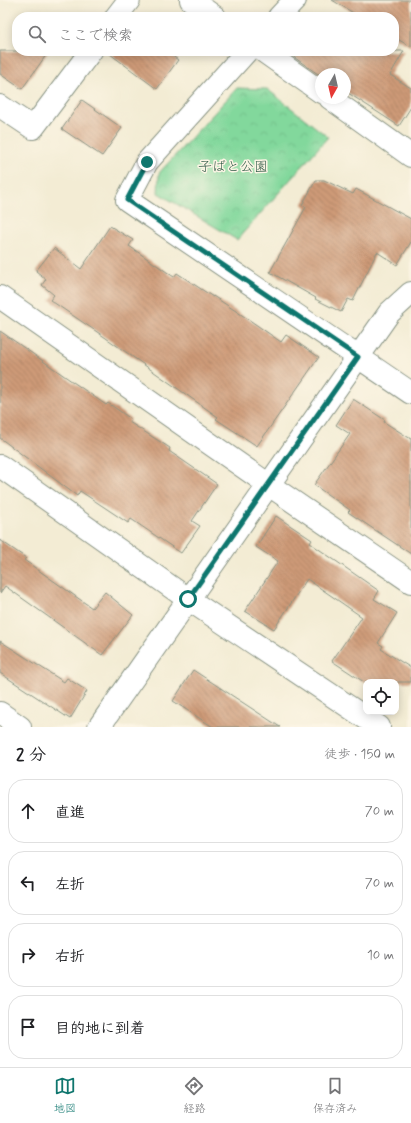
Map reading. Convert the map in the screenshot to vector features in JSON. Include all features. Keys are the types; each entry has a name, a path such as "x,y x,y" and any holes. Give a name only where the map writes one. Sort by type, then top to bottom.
{"street":[{"path":"120,12 129,0"},
{"path":"192,0 209,12"},
{"path":"284,12 295,0"},
{"path":"0,106 33,128 87,56"},
{"path":"242,56 147,162 127,200 411,393"},
{"path":"270,56 315,88"},
{"path":"338,104 411,156"},
{"path":"98,727 389,313 411,293"},
{"path":"0,297 269,485 411,582"},
{"path":"0,466 188,599 379,727"},
{"path":"0,713 20,727"}],"green space":[{"name":"子ばと公園","path":"237,88 267,89 328,137 237,240 158,193 159,173"}],"building":[{"path":"332,0 411,0 411,47 399,40 399,12 352,12"},
{"path":"0,51 12,51 12,56 45,56 22,89 0,74"},
{"path":"399,51 404,51 390,75 411,88 411,107 399,126 351,95 351,68 315,68 315,72 292,56 399,56"},
{"path":"113,56 173,56 178,60 157,89"},
{"path":"82,100 122,128 102,156 62,129"},
{"path":"316,180 324,180 353,194 356,189 411,219 411,242 397,265 377,252 353,301 348,299 341,312 315,299 316,298 270,272 306,207 302,205"},
{"path":"110,226 133,240 129,246 174,277 177,273 281,342 286,335 319,357 257,446 216,419 218,417 50,300 54,295 42,285 46,279 36,271 54,248 81,269"},
{"path":"0,331 106,405 108,403 131,419 129,422 170,448 169,451 217,484 192,521 200,526 181,553 131,519 128,523 80,491 77,496 0,438"},
{"path":"353,399 385,420 384,422 411,439 411,554 348,512 350,510 314,485 350,434 336,425"},
{"path":"276,516 312,540 310,543 379,591 374,599 397,613 378,643 383,646 381,649 411,668 411,682 399,682 399,679 363,679 363,681 332,661 362,617 307,579 274,629 245,611 278,561 256,547"},
{"path":"0,540 26,558 24,560 92,608 105,592 133,615 102,655 5,586 0,593"},
{"path":"0,641 64,682 67,678 87,691 70,719 0,673"},
{"path":"193,670 280,727 213,727 173,701"}],"route":[{"path":"147,162 127,200 358,357 188,599"}]}
